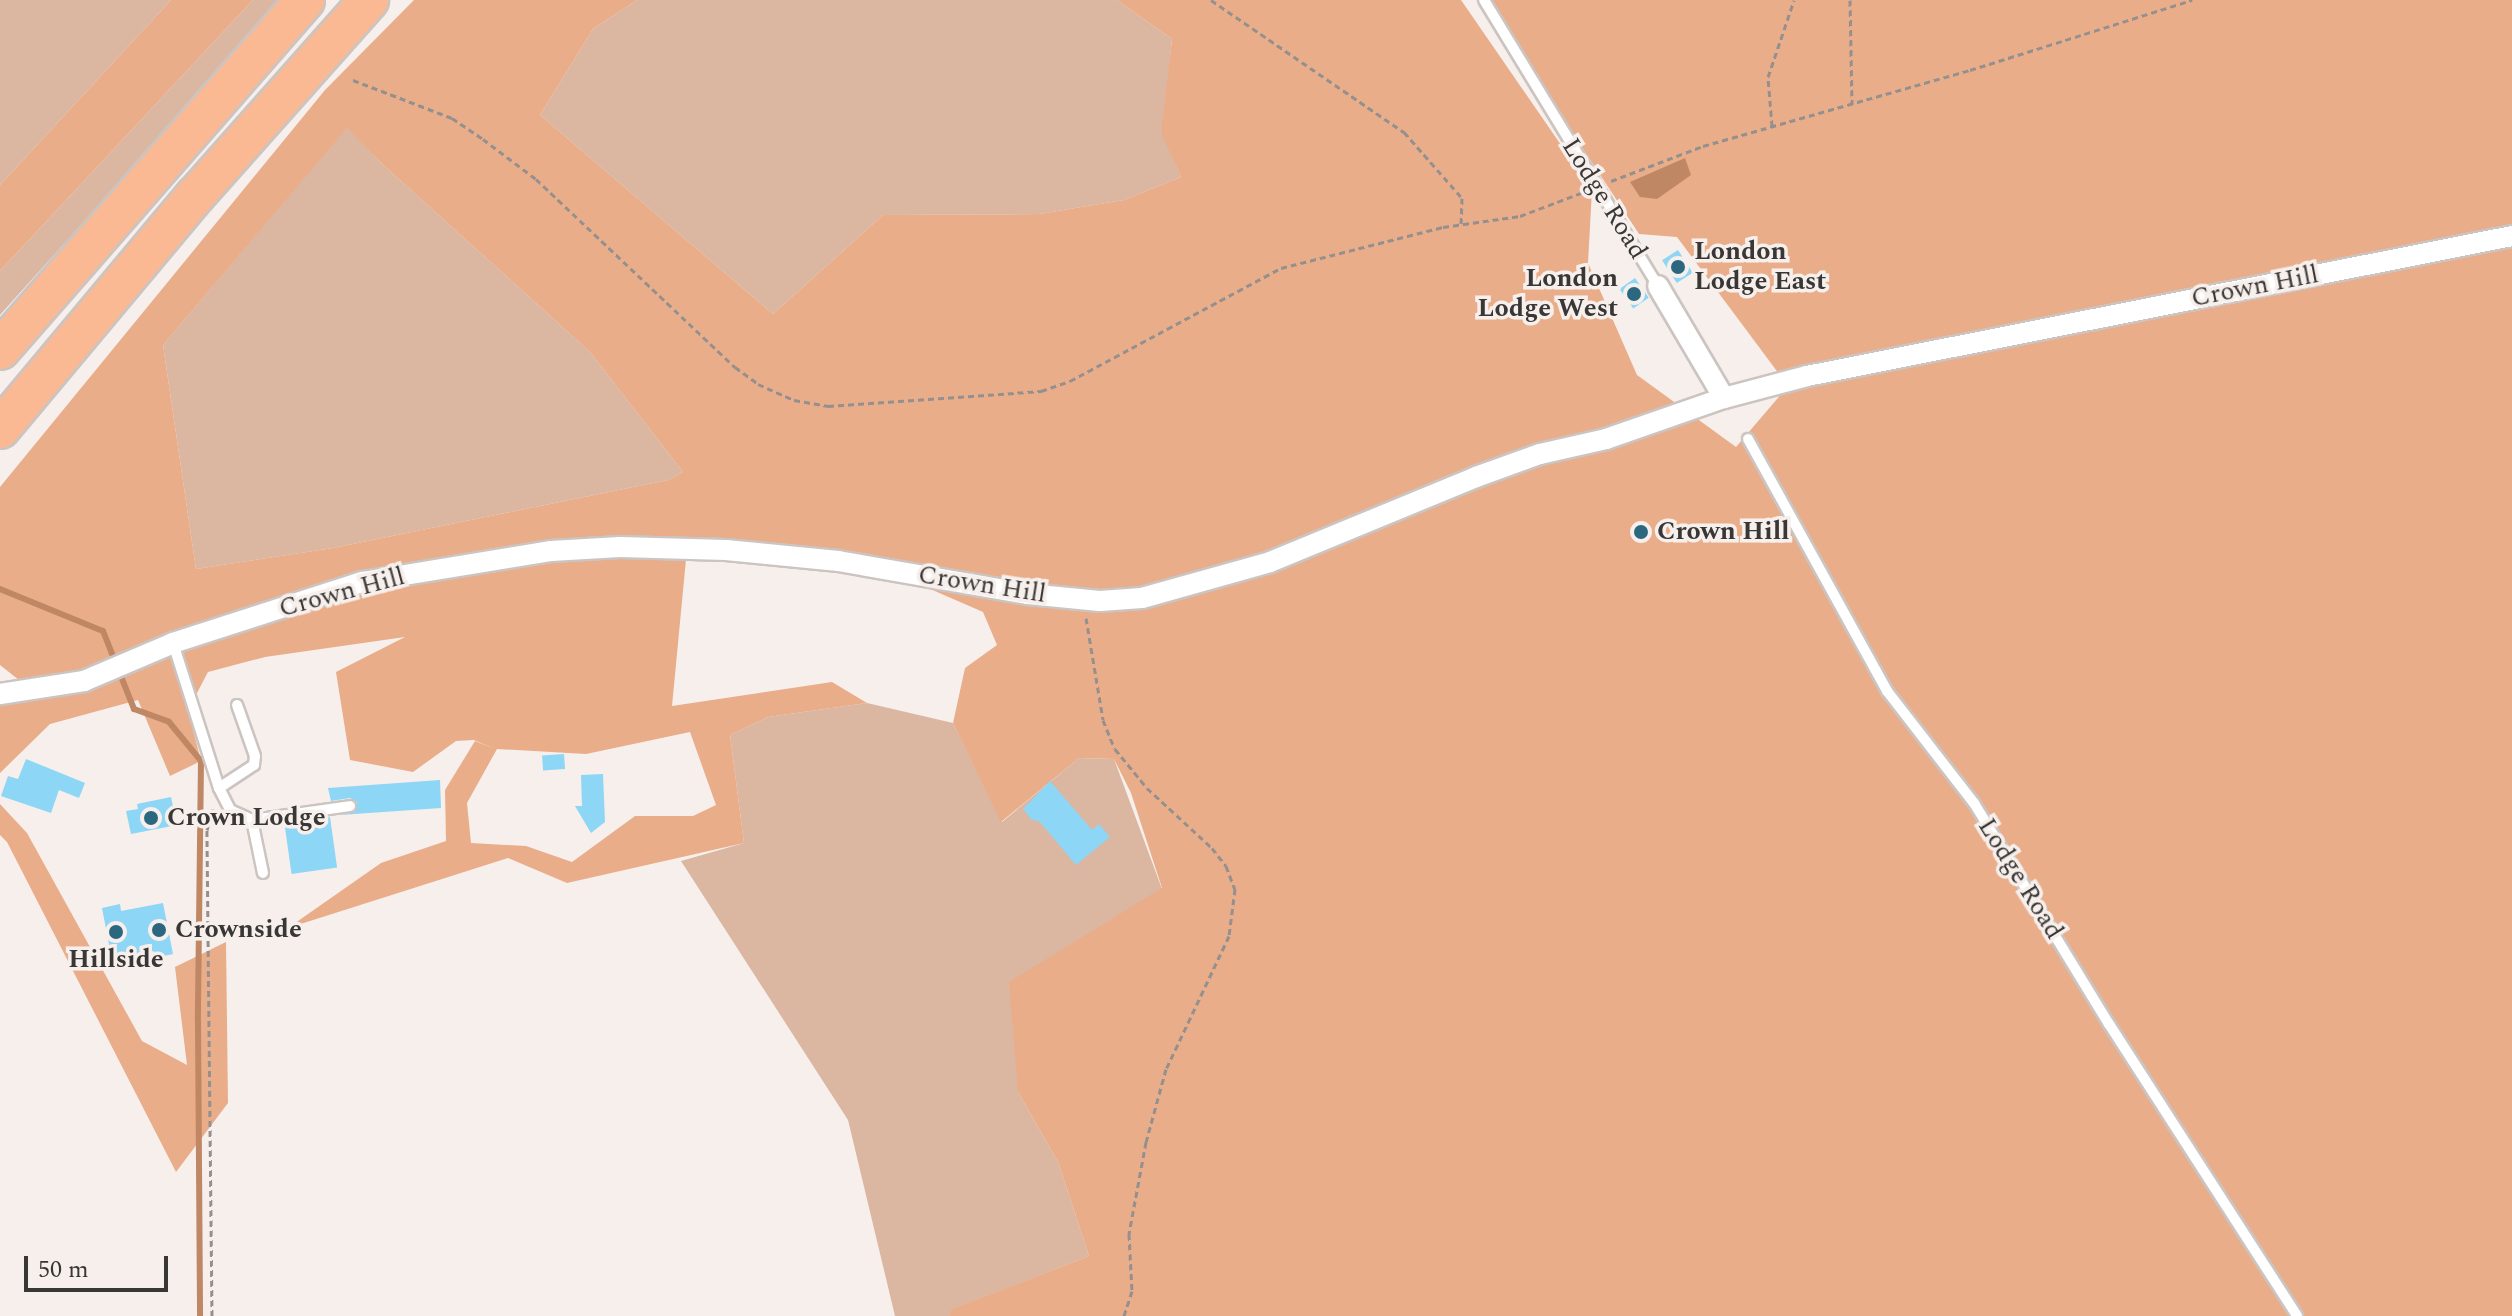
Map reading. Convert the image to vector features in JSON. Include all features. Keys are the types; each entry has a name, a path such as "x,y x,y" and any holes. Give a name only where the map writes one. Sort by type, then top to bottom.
{"highway":[{"path":"0,350 305,0"},
{"path":"0,429 196,195 369,0"}],"street":[{"name":"Crown Hill","path":"0,694 84,681 173,643 362,582 551,551 620,547 726,550 838,561 1079,599 1142,598 1270,562 1476,477 1540,454 1606,439 1724,398 1807,376 2512,236"},
{"name":"Lodge Road","path":"1658,286 1724,398"}],"lane":[{"name":"Lodge Road","path":"1484,0 1658,286"},
{"name":"Lodge Road","path":"1748,439 1887,691 1974,803 2109,1024 2297,1316"},
{"path":"173,643 219,788 230,810 252,820 350,806"},
{"path":"219,788 254,765 255,756 237,705"},
{"path":"252,820 263,873"}],"path":[{"path":"1211,0 1404,132 1462,198 1461,225"},
{"path":"1772,126 1768,77 1794,0"},
{"path":"1850,0 1852,104"},
{"path":"353,80 452,118 483,139 536,179 735,367 758,384 794,400 828,406 1041,391 1070,381 1281,268 1461,225 1520,216 1703,146 2192,0"},
{"path":"1079,599 1091,632 1103,720 1115,749 1147,788 1212,848 1226,866 1235,889 1229,936 1166,1069 1146,1142 1129,1234 1132,1291 1124,1316"},
{"path":"212,1316 207,830 219,788"}],"shaded area":[{"path":"0,0 171,0 0,185"},
{"path":"171,0 253,0 0,271 0,185"},
{"path":"253,0 283,0 0,315 0,271"},
{"path":"414,0 637,0 593,29 540,115 773,314 883,215 1039,214 1124,200 1181,177 1161,133 1172,39 1117,0 1461,0 1592,190 1588,263 1637,375 1736,447 1788,386 1677,237 1639,234 1485,0 2512,0 2512,1316 949,1316 952,1309 1089,1256 1058,1162 1018,1092 1009,982 1162,888 1131,793 1114,759 1079,758 1001,822 953,723 965,668 997,645 983,612 882,568 687,549 672,706 832,682 867,703 768,717 730,735 744,843 567,883 508,858 288,928 381,863 446,841 445,790 475,741 495,749 474,740 456,741 413,772 350,760 336,672 405,637 265,657 208,672 188,710 201,761 170,776 138,700 50,724 0,773 0,688 24,684 0,665 0,487 325,90","holes":["347,128 380,162 590,352 683,472 668,480 333,548 196,569 163,345","690,732 716,805 693,816 635,816 572,862 526,846 471,843 467,803 497,749 586,754"]},
{"path":"637,0 1117,0 1172,39 1162,133 1181,177 1124,200 1039,214 883,215 773,314 540,115 593,29"},
{"path":"347,127 380,162 590,352 683,472 668,480 333,548 196,569 163,345"},
{"path":"1685,158 1691,175 1657,199 1640,197 1630,182"},
{"path":"867,703 953,723 1002,822 1079,758 1114,759 1162,889 1018,1092 1058,1162 1089,1256 953,1309 949,1316 895,1316 848,1120 681,861 744,843 730,735 768,717"},
{"path":"0,804 27,833 142,1041 187,1065 175,967 226,942 228,1103 176,1172 7,842 0,835"}],"building":[{"name":"London Lodge East","path":"1678,250 1693,273 1677,283 1662,260"},
{"name":"London Lodge West","path":"1635,278 1649,298 1633,309 1619,289"},
{"path":"564,754 565,769 543,770 542,756"},
{"path":"26,759 85,783 79,798 59,790 51,813 1,796 8,776 18,779"},
{"path":"603,774 605,822 591,833 575,806 582,806 581,775"},
{"path":"440,780 441,808 340,815 355,812 357,802 350,798 331,801 328,788"},
{"path":"1050,781 1092,830 1099,824 1110,837 1076,865 1039,821 1032,820 1023,809"},
{"name":"Crown Lodge","path":"171,797 177,825 131,834 126,811 138,809 137,804"},
{"path":"330,817 337,868 292,874 284,823"},
{"path":"163,903 173,954 155,958 154,951 112,960 102,908 120,904 121,911"}],"waterway":[{"path":"0,589 103,631 134,709 169,722 201,761 198,1021 200,1316"}],"place":[{"name":"London Lodge East","path":"1678,267"},
{"name":"London Lodge West","path":"1634,294"},
{"name":"Crown Hill","path":"1641,532"},
{"name":"Crown Lodge","path":"151,818"},
{"name":"Crownside","path":"159,930"},
{"name":"Hillside","path":"116,932"}]}
